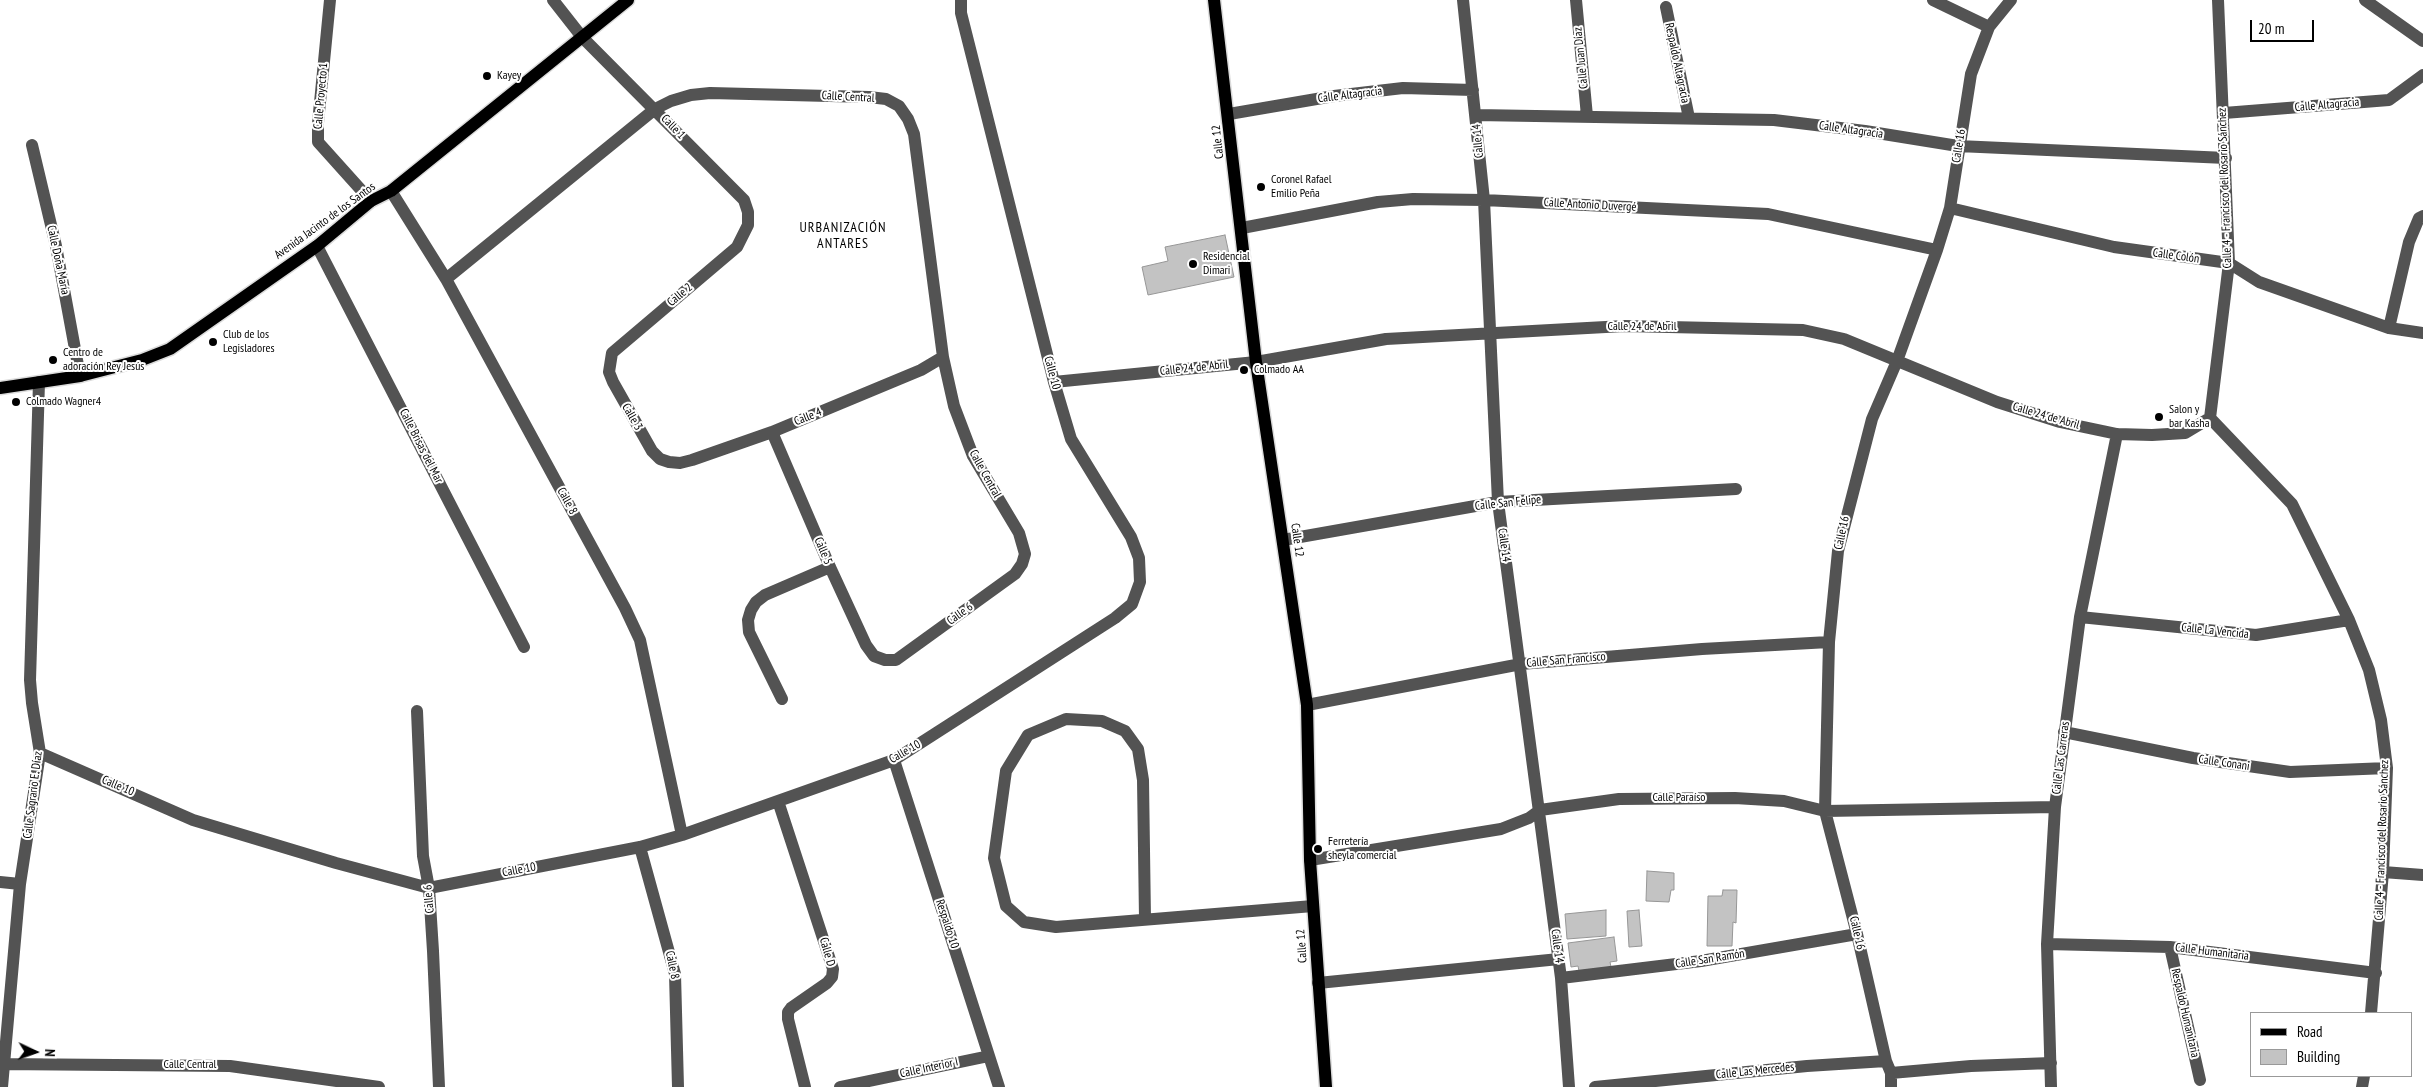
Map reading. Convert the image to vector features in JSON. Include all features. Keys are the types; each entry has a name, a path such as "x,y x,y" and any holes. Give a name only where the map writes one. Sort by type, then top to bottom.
{"main road":[{"name":"Avenida Jacinto de los Santos","path":"0,388 80,376 142,360 170,349 317,246 372,201 391,191 628,0"},
{"name":"Calle 12","path":"1214,0 1229,114 1256,362 1307,705 1310,860 1326,1087"}],"street":[{"name":"Calle Proyecto 1","path":"330,0 318,123 318,142 372,201"},
{"name":"Calle 1","path":"552,0 582,37 744,200 748,212 748,225"},
{"name":"Calle 10","path":"40,753 193,820 336,863 429,888 640,847 682,835 894,760 1106,623 1132,604 1140,582 1140,558 1131,537 1071,438 1054,382 961,13 961,0"},
{"name":"Calle 14","path":"1464,0 1484,200 1498,502 1562,978 1570,1087"},
{"name":"Calle Juan Díaz","path":"1576,0 1587,116"},
{"path":"1934,0 1989,27"},
{"name":"Calle 16","path":"1891,1087 1857,934 1825,811 1829,642 1838,551 1849,502 1872,419 1898,361 1938,250 1950,208 1958,146 1971,74 1989,27 2011,0"},
{"name":"Calle 4 - Francisco del Rosario Sánchez","path":"2218,0 2229,263 2210,418 2292,504 2349,620 2369,670 2381,720 2387,768 2383,872 2376,973 2371,1012"},
{"path":"2365,0 2423,41"},
{"name":"Respaldo Altagracia","path":"1666,7 1689,118"},
{"name":"Calle Altagracia","path":"2224,113 2389,100 2423,75"},
{"name":"Calle Altagracia","path":"1229,114 1334,96 1403,88 1473,90"},
{"name":"Calle Central","path":"446,279 655,110 671,101 691,95 710,93 886,99 899,106 908,119 914,134 943,357 954,406 973,456 1019,533 1024,554"},
{"name":"Calle Altagracia","path":"1476,116 1774,120 1866,131 1958,146 2226,158"},
{"name":"Calle Doña María","path":"32,145 56,246 80,376"},
{"name":"Calle 8","path":"391,191 446,279 625,608 640,640 682,835"},
{"name":"Calle Antonio Duvergé","path":"1242,228 1378,202 1413,199 1484,200 1768,214 1938,250"},
{"name":"Calle Colón","path":"1950,208 2114,247 2229,263 2258,282 2389,328 2423,333"},
{"path":"2389,328 2409,242 2419,218 2423,216"},
{"name":"Calle 2","path":"609,362 612,353 617,348 737,247 744,237 748,225"},
{"name":"Calle Brisas del Mar","path":"317,246 524,647"},
{"name":"Calle 24 de Abril","path":"1054,382 1256,362 1386,339 1624,326 1803,330 1844,339 2006,405 2060,422 2117,434 2152,435 2185,433 2210,418"},
{"name":"Calle 4","path":"668,462 692,460 772,432 921,370 943,357"},
{"name":"Calle 3","path":"609,362 612,382 652,451 660,459 668,462"},
{"name":"Calle Sagrario E. Díaz","path":"2,1087 2,1064 20,884 40,753 30,680 39,382"},
{"name":"Calle 5","path":"772,432 830,568 866,645 874,656 885,660"},
{"name":"Calle Las Carreras","path":"2051,1087 2047,944 2055,807 2080,618 2117,434"},
{"name":"Calle San Felipe","path":"1283,540 1498,502 1653,492 1736,489"},
{"name":"Calle 6","path":"885,660 896,660 906,654 1015,574 1022,564 1024,554"},
{"path":"782,699 750,632 748,620 751,610 756,602 765,595 830,568"},
{"name":"Calle La Vencida","path":"2080,618 2256,636 2349,620"},
{"name":"Calle San Francisco","path":"1307,705 1521,664 1702,649 1829,642"},
{"name":"Calle 6","path":"417,711 424,856 429,888 439,1087"},
{"path":"1145,919 1143,780 1138,749 1125,731 1102,721 1066,719 1028,735 1006,771 994,858 1006,906 1024,922 1056,927 1313,906"},
{"name":"Calle Conani","path":"2064,732 2193,758 2290,772 2387,768"},
{"name":"Respaldo 10","path":"894,760 999,1087"},
{"name":"Calle Paraíso","path":"1310,860 1500,829 1529,818 1540,810 1619,799 1735,798 1784,801 1825,811 2055,807"},
{"name":"Calle D","path":"778,801 833,969 832,977 827,983 788,1012 788,1019 805,1087"},
{"name":"Calle 8","path":"640,847 675,974 678,1087"},
{"path":"2383,872 2423,874"},
{"path":"0,882 20,884"},
{"name":"Calle San Ramón","path":"1562,978 1692,963 1857,934"},
{"name":"Calle Humanitaria","path":"2047,944 2170,947 2376,973"},
{"name":"Respaldo Humanitaria","path":"2170,947 2200,1080"},
{"path":"1318,983 1559,959"},
{"name":"Calle Interior I","path":"840,1087 989,1056"},
{"name":"Calle Las Mercedes","path":"1596,1087 1807,1066 1888,1067 2051,1063"},
{"name":"Calle Central","path":"2,1064 230,1066 379,1087"}],"building":[{"name":"Residencial Dimari","path":"1225,235 1234,277 1148,295 1142,267 1168,261 1165,247"},
{"path":"1647,871 1674,873 1674,890 1671,890 1669,902 1646,901"},
{"path":"1723,890 1737,890 1736,923 1733,922 1732,946 1707,946 1708,896 1722,896"},
{"path":"1606,910 1606,936 1567,939 1565,914"},
{"path":"1639,910 1642,946 1629,947 1627,911"},
{"path":"1614,937 1617,961 1610,962 1611,967 1579,971 1578,966 1571,967 1568,943"}],"place":[{"name":"Kayey","path":"487,76"},
{"name":"Coronel Rafael Emilio Peña","path":"1261,187"},
{"name":"Residencial Dimari","path":"1193,264"},
{"name":"Club de los Legisladores","path":"213,342"},
{"name":"Centro de adoración Rey Jesús","path":"53,360"},
{"name":"Colmado AA","path":"1244,370"},
{"name":"Colmado Wagner4","path":"16,402"},
{"name":"Salon y bar Kasha","path":"2159,417"},
{"name":"Ferretería sheyla comercial","path":"1318,849"}],"district":[{"name":"URBANIZACIÓN ANTARES","path":"843,236"}]}
